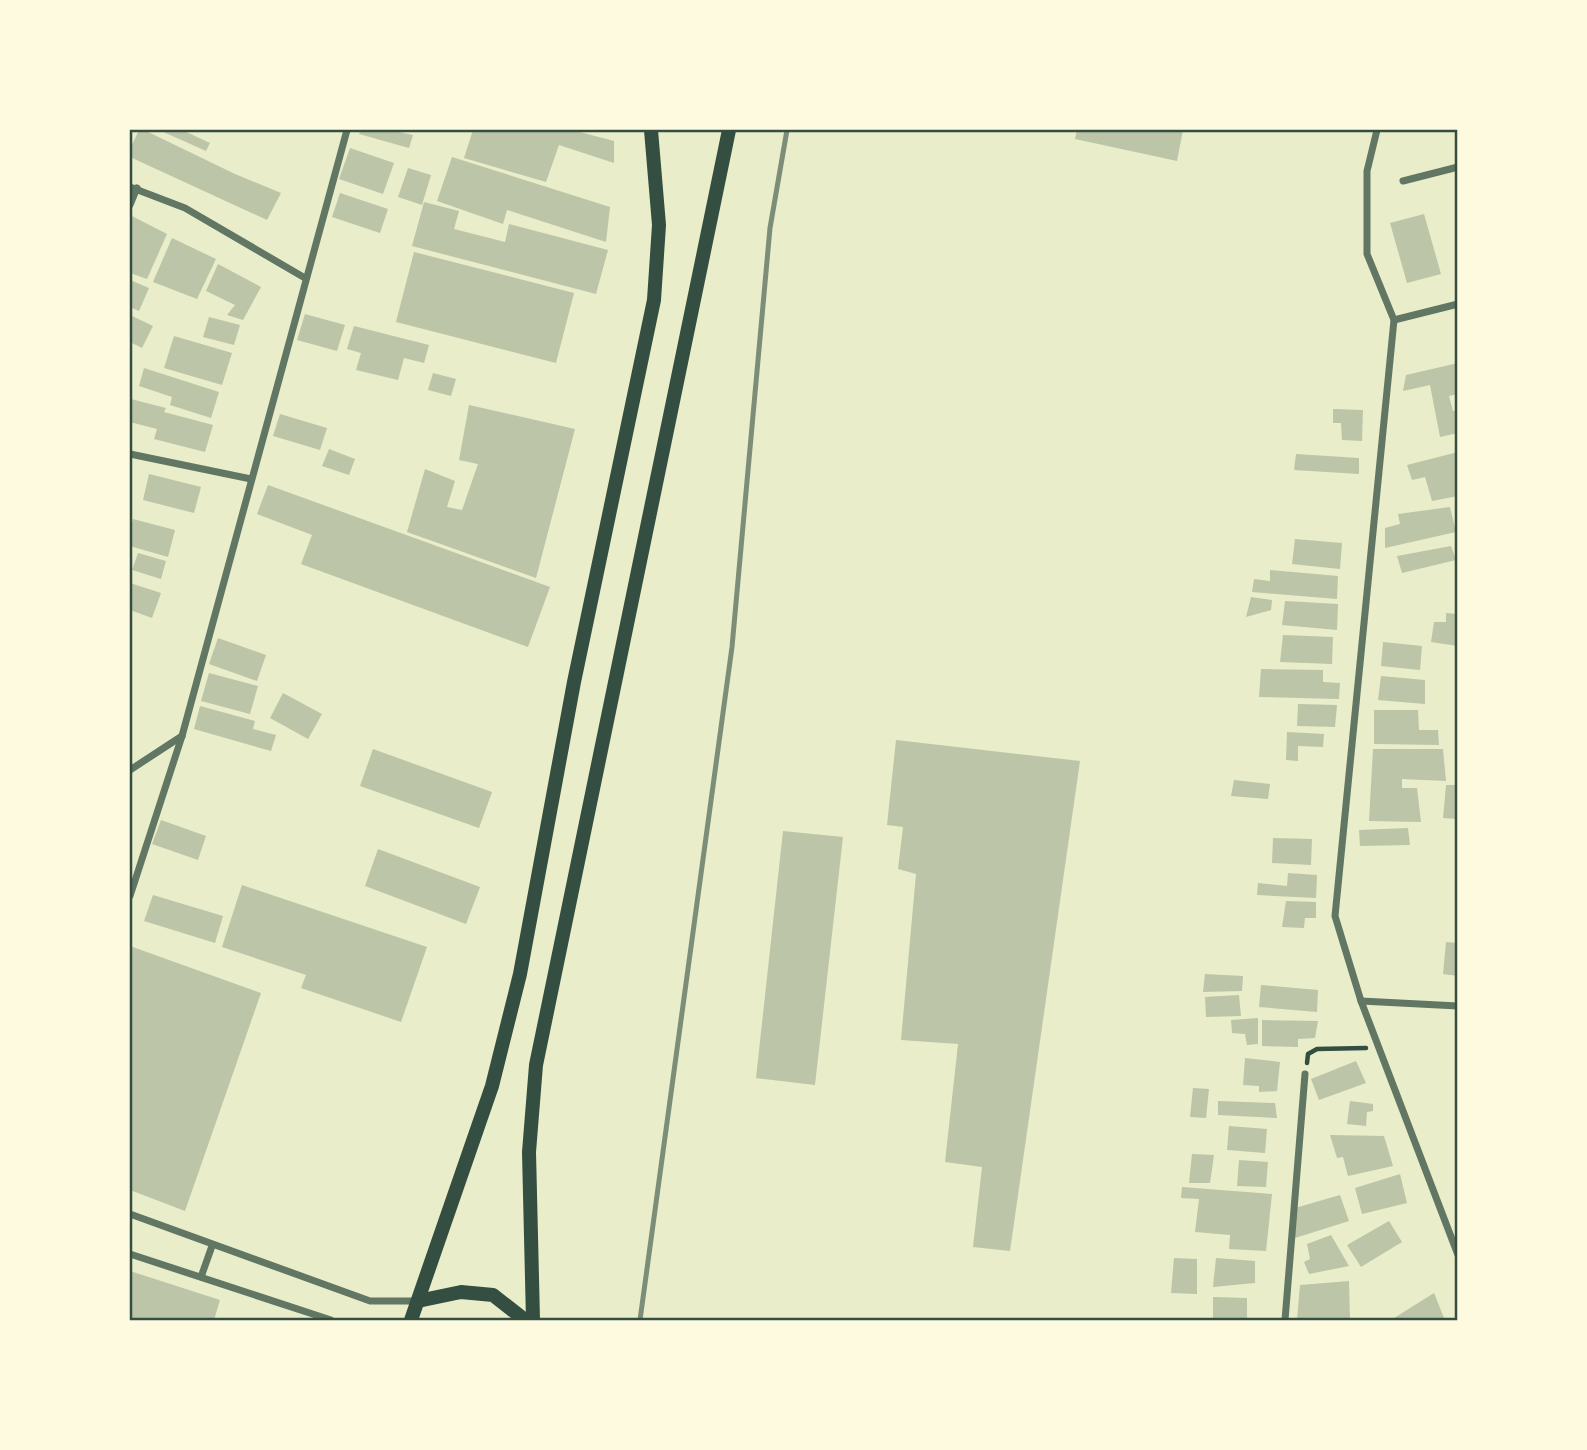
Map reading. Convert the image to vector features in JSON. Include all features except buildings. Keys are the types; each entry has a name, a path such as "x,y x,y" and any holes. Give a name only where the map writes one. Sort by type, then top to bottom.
{"main road":[{"path":"411,1321 492,1086 520,974 574,682 654,300 659,225 651,130"},
{"path":"533,1321 529,1152 536,1065 729,130"},
{"path":"418,1301 461,1292 493,1295 525,1321"}],"street":[{"path":"130,896 182,736 305,278 348,130"},
{"path":"1377,130 1367,171 1367,254 1394,320 1335,916 1361,1001 1458,1255"},
{"path":"1403,181 1458,167"},
{"path":"130,205 133,188 185,208 305,278"},
{"path":"1394,320 1458,304"},
{"path":"130,454 251,479"},
{"path":"130,770 182,736"},
{"path":"1361,1001 1458,1006"},
{"path":"1285,1321 1305,1074"},
{"path":"130,1214 212,1246 370,1301 418,1301"},
{"path":"201,1277 212,1246"},
{"path":"130,1254 331,1321"}],"path":[{"path":"1305,1074 1308,1054 1317,1049 1378,1047"}],"railway":[{"path":"640,1320 732,647 770,228 787,130"}]}
